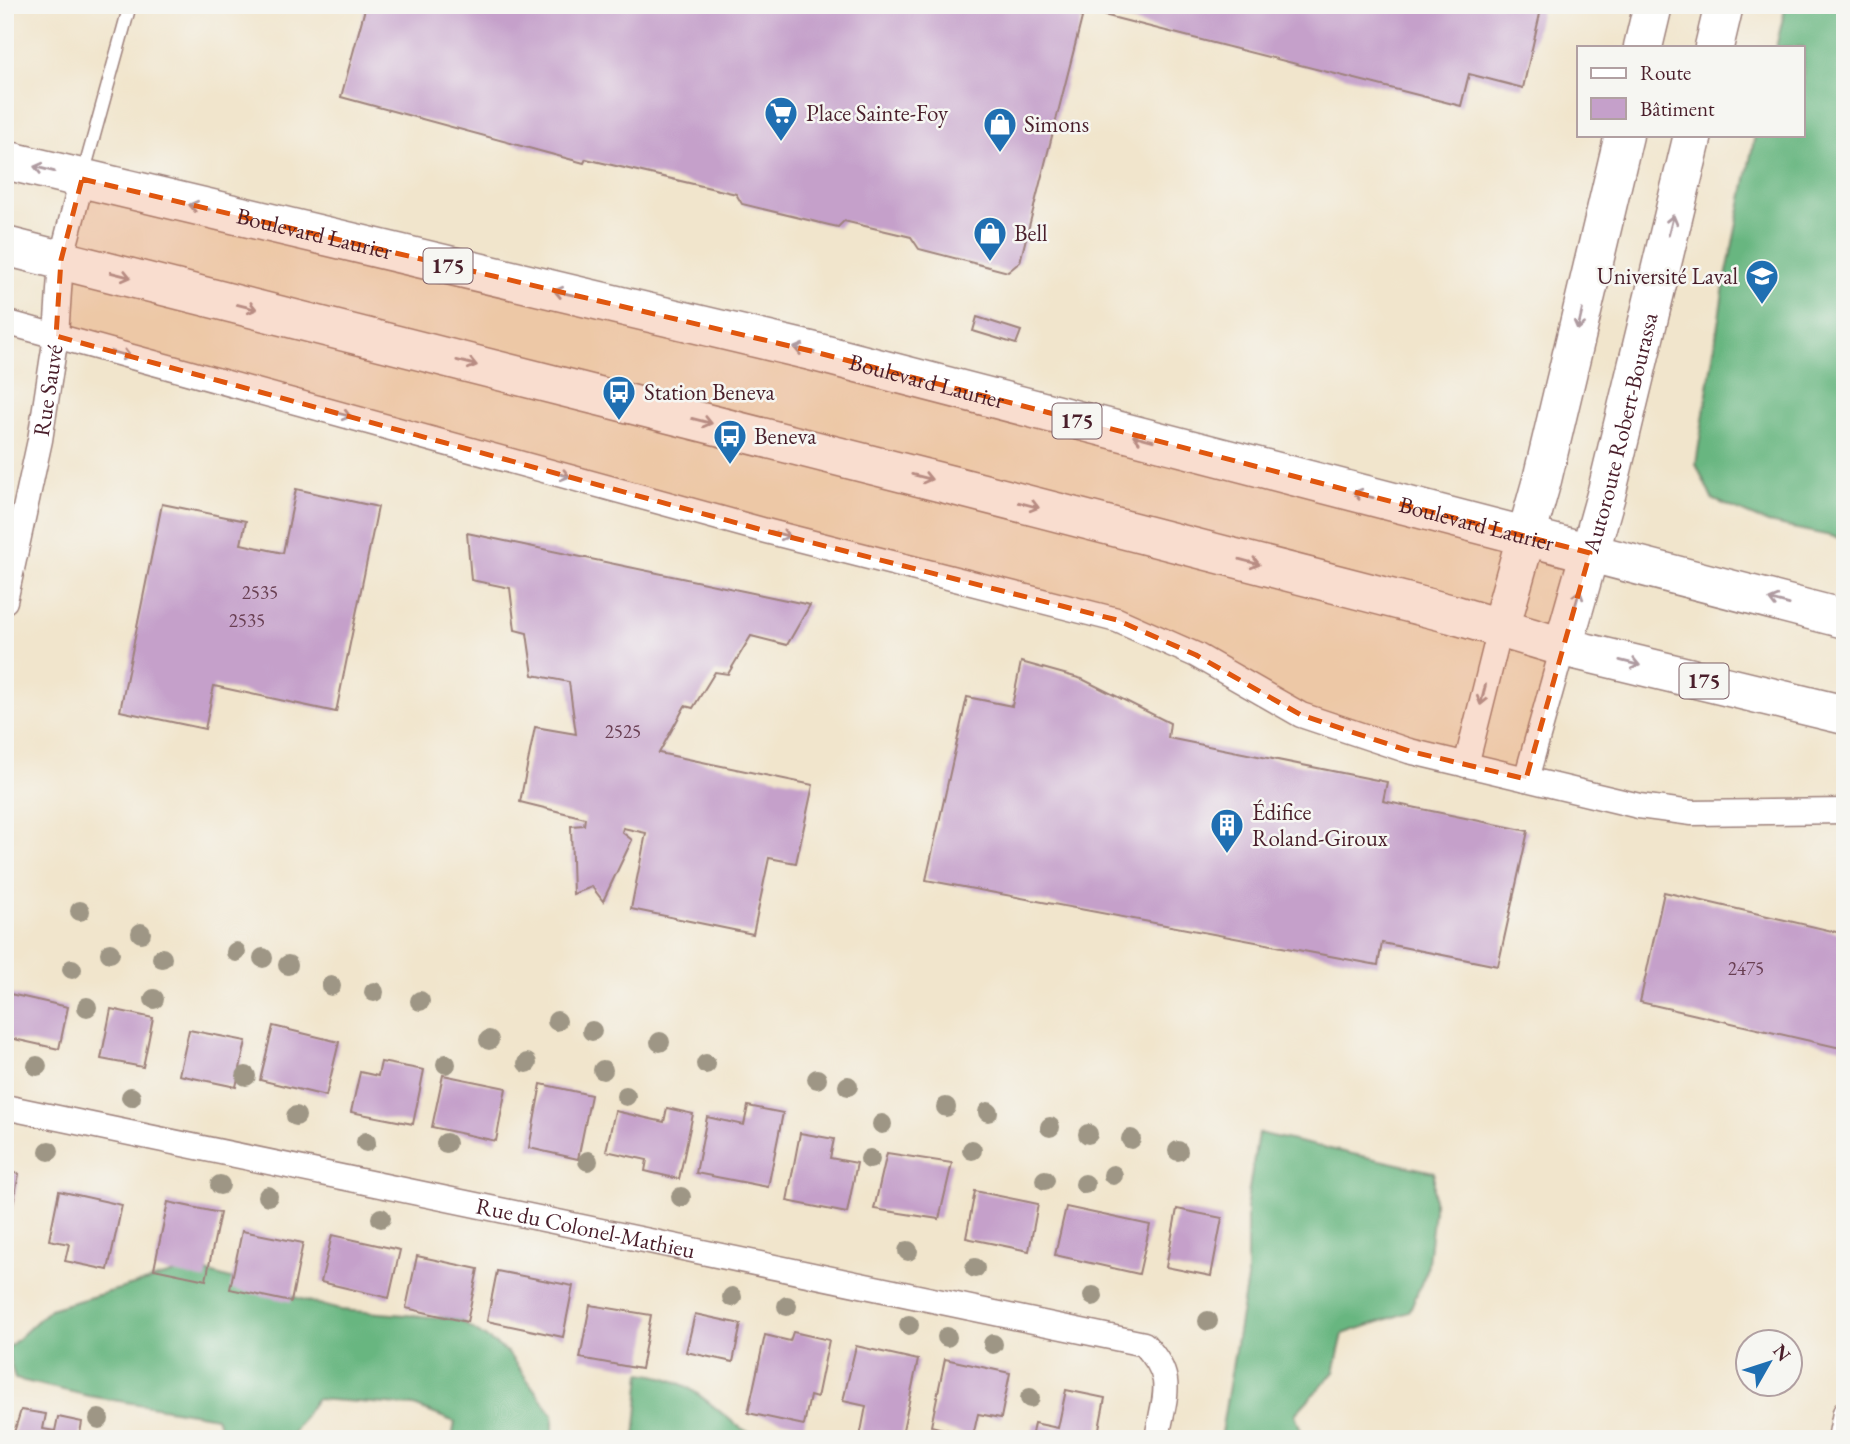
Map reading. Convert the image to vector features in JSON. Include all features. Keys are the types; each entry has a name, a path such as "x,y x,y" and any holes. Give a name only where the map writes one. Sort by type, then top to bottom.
{"main road":[{"path":"1643,46 1653,5"},
{"path":"1714,46 1724,5"},
{"path":"1500,629 1542,480 1623,136"},
{"name":"Autoroute Robert-Bourassa","path":"1563,647 1590,553 1693,136"},
{"name":"Boulevard Laurier","path":"5,160 811,351 1845,619"},
{"name":"175","path":"5,246 963,488 1563,647 1845,715"}],"street":[{"name":"Rue Sauvé","path":"5,601 40,440 55,336 61,260 82,179"},
{"path":"5,322 766,531 1118,620 1196,655 1301,715 1409,751 1639,806 1692,813 1845,811"},
{"path":"1466,765 1500,629"},
{"path":"1526,779 1563,647"},
{"name":"Rue du Colonel-Mathieu","path":"5,1107 1144,1344 1160,1362 1167,1380 1157,1439"},
{"path":"1840,1439 1845,1413"}],"lane":[{"path":"82,179 130,5"}],"highlighted area":[{"path":"82,179 811,351 1590,553 1526,779 1409,751 1301,715 1196,655 1117,620 766,531 56,336 61,260"}],"green space":[{"name":"Université Laval","path":"1786,5 1845,5 1845,539 1768,523 1712,499 1696,464 1723,292 1755,136 1804,136 1804,46 1776,46"},
{"path":"1258,1133 1434,1172 1434,1211 1427,1270 1409,1312 1343,1334 1334,1372 1295,1414 1304,1439 1220,1439 1247,1279 1247,1202"},
{"path":"192,1268 340,1310 458,1319 507,1352 553,1415 553,1439 452,1439 455,1422 414,1406 316,1399 289,1439 225,1439 216,1417 89,1396 15,1379 7,1349 50,1309"},
{"path":"641,1373 685,1386 745,1430 779,1439 635,1439"}],"building":[{"name":"Place Sainte-Foy","path":"366,5 1542,5 1523,88 1469,74 1461,106 1084,10 1020,262 1008,272 919,249 911,237 844,221 838,227 742,204 736,194 586,159 584,163 341,97"},
{"path":"977,317 1021,331 1016,344 973,331"},
{"path":"296,489 378,507 336,712 214,686 205,729 120,711 162,504 246,521 241,544 283,553"},
{"path":"467,533 810,605 787,645 751,636 728,674 715,672 693,708 685,706 659,753 813,785 796,863 769,858 753,934 631,909 646,833 623,828 622,832 632,840 603,901 592,887 573,894 571,826 584,825 585,818 520,802 535,727 576,734 569,682 533,675 527,633 515,630 510,588 471,580"},
{"name":"Édifice Roland-Giroux","path":"1021,662 1082,679 1170,723 1168,738 1387,782 1383,801 1528,831 1498,966 1382,943 1378,965 926,880 967,697 1012,706"},
{"path":"1664,892 1845,934 1845,1049 1640,1002"},
{"path":"10,994 68,1007 59,1049 5,1037"},
{"path":"111,1009 153,1018 143,1067 101,1059"},
{"path":"273,1026 339,1042 326,1096 260,1080"},
{"path":"189,1030 246,1041 236,1087 179,1075"},
{"path":"381,1062 424,1070 413,1124 351,1112 360,1072 378,1076"},
{"path":"443,1075 506,1088 496,1141 432,1127"},
{"path":"541,1084 591,1095 578,1159 529,1148"},
{"path":"748,1106 783,1113 768,1187 696,1173 707,1117 744,1125"},
{"path":"667,1108 693,1114 679,1179 645,1171 647,1160 606,1151 615,1111 664,1122"},
{"path":"800,1133 834,1139 830,1158 857,1163 847,1213 787,1201"},
{"path":"887,1153 952,1163 939,1219 874,1209"},
{"path":"5,1171 19,1174 11,1214 5,1213"},
{"path":"59,1191 122,1205 108,1270 65,1261 69,1244 49,1240"},
{"path":"975,1191 1038,1204 1029,1251 966,1238"},
{"path":"168,1202 220,1213 206,1280 154,1269"},
{"path":"1066,1207 1150,1225 1139,1274 1055,1255"},
{"path":"1177,1209 1222,1218 1211,1276 1166,1267"},
{"path":"242,1231 303,1243 291,1302 230,1289"},
{"path":"332,1235 400,1250 389,1298 321,1282"},
{"path":"417,1256 478,1269 467,1322 406,1308"},
{"path":"497,1271 573,1286 563,1337 487,1321"},
{"path":"590,1305 651,1315 641,1369 580,1358"},
{"path":"695,1314 741,1324 733,1362 686,1352"},
{"path":"793,1332 829,1340 817,1398 810,1396 804,1425 748,1413 765,1335 790,1341"},
{"path":"856,1346 918,1360 901,1439 860,1437 866,1406 843,1401"},
{"path":"945,1359 1010,1373 1001,1418 978,1414 973,1436 931,1426"},
{"path":"1066,1390 1105,1398 1097,1439 1031,1439 1034,1423 1058,1428"},
{"path":"21,1410 46,1414 43,1429 55,1431 58,1417 82,1422 79,1439 12,1439"}],"place":[{"name":"Place Sainte-Foy","path":"781,143"},
{"name":"Simons","path":"1000,154"},
{"name":"Bell","path":"990,263"},
{"name":"Université Laval","path":"1762,306"},
{"name":"Station Beneva","path":"619,422"},
{"name":"Beneva","path":"730,466"},
{"name":"Édifice Roland-Giroux","path":"1227,855"}]}
